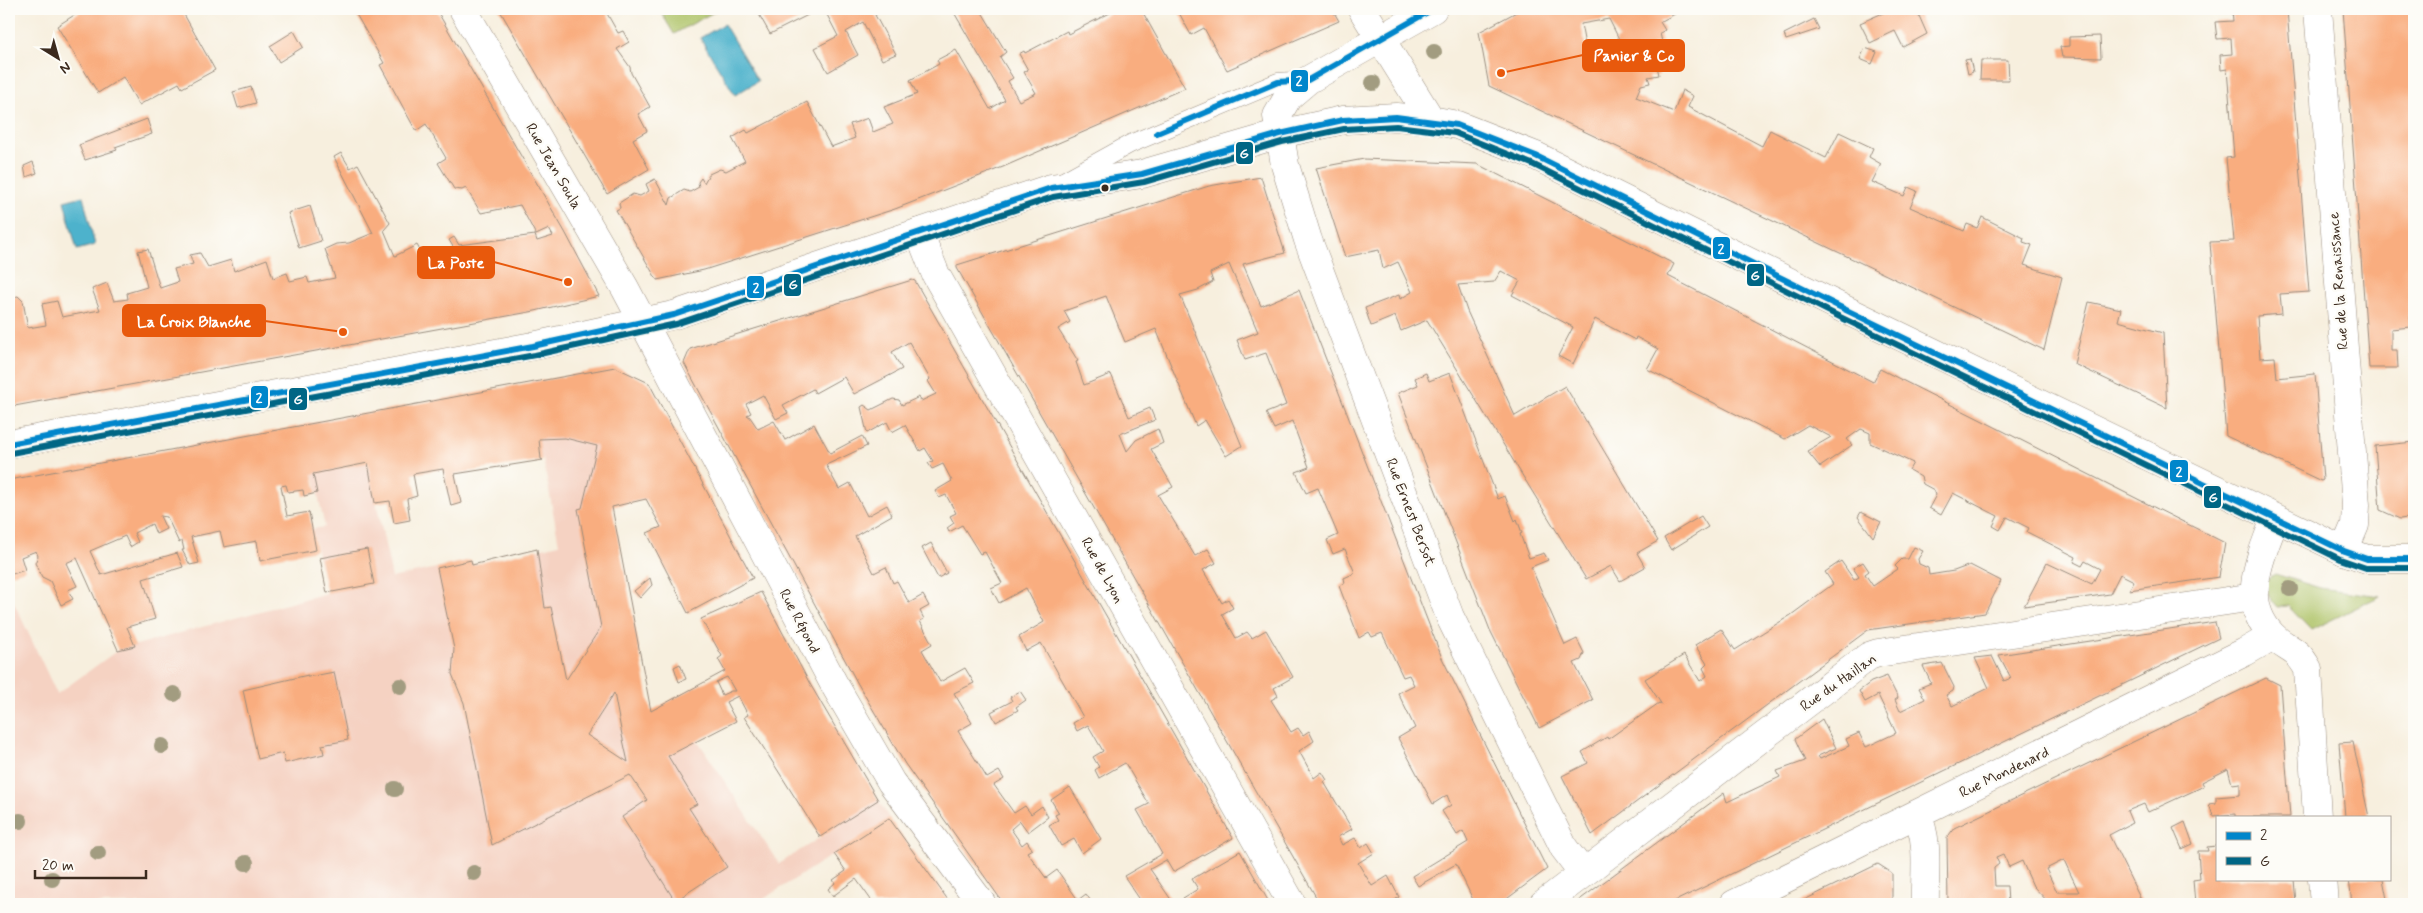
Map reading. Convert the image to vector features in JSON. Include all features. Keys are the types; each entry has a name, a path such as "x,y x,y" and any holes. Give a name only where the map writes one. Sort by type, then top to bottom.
{"street":[{"name":"Rue Jean Soula","path":"463,9 643,323"},
{"path":"1362,9 1431,120"},
{"name":"Rue Ernest Bersot","path":"1433,9 1308,80 1288,97 1277,116 1285,165 1308,240 1450,617 1564,848 1583,873"},
{"name":"Rue de la Renaissance","path":"2318,9 2356,505 2355,524 2344,551"},
{"path":"9,444 533,346 643,323 674,315 1051,188 1142,174 1280,134 1342,120 1362,118 1431,120 1457,125 1536,156 2275,519 2344,551 2367,559 2414,559"},
{"name":"Rue de Lyon","path":"919,232 936,274 1292,904"},
{"name":"Rue Répond","path":"643,323 843,700 891,782 982,904"},
{"path":"2275,519 2254,583 2254,597 2258,613 2272,636 2300,653 2308,669 2317,816"},
{"name":"Rue du Haillan","path":"1543,904 1869,656 1878,653 2254,597"},
{"name":"Rue Mondenard","path":"1734,904 2236,657 2272,636"},
{"path":"1917,815 1921,824 1924,841 1925,904"},
{"path":"2322,880 2324,904"}],"lane":[{"path":"1051,188 1138,140 1278,82 1308,80"}],"shaded area":[{"path":"615,367 600,432 626,497 578,509 630,775 698,741 779,864 878,800 889,818 756,904 9,904 9,592 57,694 118,650 327,593 312,529 325,527 303,425 358,414 392,578 471,560 472,565 559,544 543,458 541,459 531,381 556,380"}],"green space":[{"path":"659,9 719,9 674,34"},
{"path":"2275,574 2320,588 2380,596 2311,630 2288,606 2278,607 2270,597 2266,587 2267,579"}],"water":[{"path":"724,24 758,81 735,95 700,38"},
{"path":"83,196 95,245 77,250 64,201"}],"building":[{"path":"84,9 181,9 215,70 182,88 179,83 139,105 123,77 98,93 57,26"},
{"path":"353,9 436,9 565,232 599,296 535,311 9,407 9,321 11,321 9,298 18,296 23,301 28,328 46,325 42,304 57,301 62,317 100,310 92,289 107,283 114,301 128,299 127,293 147,287 138,251 148,249 160,288 178,282 174,269 193,264 190,255 200,253 208,267 231,260 234,271 267,259 273,278 287,273 290,281 307,277 309,283 335,278 325,249 336,244 349,243 373,233 334,157 341,153 350,168 358,164 390,223 384,230 395,256 417,245 428,265 451,260 455,250 449,240 454,237 459,245 535,235 537,241 553,236 549,229 536,235 520,205 481,213 466,188 462,190 454,189 438,163 446,158 426,124 416,131 380,65 384,63"},
{"path":"499,9 605,10 618,33 623,31 629,42 617,49 630,67 631,73 650,107 638,114 647,131 633,139 649,169 607,194"},
{"path":"756,9 820,9 770,34"},
{"path":"824,9 885,9 875,15 896,54 882,60 863,22 846,32 858,55 828,72 815,48 838,36"},
{"path":"952,9 980,9 1006,52 1000,57 1013,78 1008,81 1019,101 1036,93 1024,72 1028,70 1019,54 1024,51 1025,53 1067,31 1068,34 1118,9 1141,9 1185,88 1003,167 895,209 704,270 657,280 616,210 620,208 619,203 633,194 640,196 649,191 646,184 655,179 669,205 671,198 684,190 690,192 699,187 698,182 701,178 704,183 709,174 720,169 726,171 745,161 732,138 746,130 748,133 807,102 831,147 855,138 850,124 868,118 873,132 893,124 884,107 917,94 910,80 939,64 937,60 956,50 990,109 1005,100"},
{"path":"1177,9 1332,9 1339,21 1227,70 1204,28 1191,35"},
{"path":"1522,9 1684,9 1660,22 1665,30 1660,33 1662,42 1652,44 1659,75 1648,77 1650,83 1641,85 1636,97 1674,112 1682,90 1693,96 1688,107 1762,146 1770,130 1826,158 1839,132 1873,148 1869,157 1881,164 1872,182 1904,196 1908,187 1917,191 1910,207 1964,231 1967,224 1977,228 1982,217 2024,238 2023,242 2032,245 2024,265 2062,277 2044,350 1489,86 1479,32","holes":["1609,19 1619,39 1615,40 1618,55 1610,66 1590,71 1581,24"]},
{"path":"1892,9 1916,9 1927,34 1903,47 1895,31 1870,43 1860,23"},
{"path":"2232,9 2287,9 2309,292 2280,294 2282,314 2257,316 2260,358 2275,357 2277,378 2315,374 2323,480 2321,481 2226,436 2210,242 2234,241 2226,158 2234,157 2227,69 2221,70 2220,55 2232,54 2231,38 2217,39 2215,22 2233,21"},
{"path":"2343,9 2414,9 2414,315 2410,317 2411,327 2391,329 2391,350 2397,350 2398,368 2369,368"},
{"path":"1814,19 1819,29 1786,40 1784,34"},
{"path":"294,31 303,47 279,62 270,46"},
{"path":"2100,36 2101,58 2062,57 2060,47 2069,46 2069,37"},
{"path":"1865,48 1877,52 1872,64 1860,59"},
{"path":"1970,59 1973,72 1968,74 1965,60"},
{"path":"1981,60 2008,60 2009,80 1980,80"},
{"path":"251,87 256,103 238,108 233,92"},
{"path":"147,119 152,134 115,147 117,150 85,160 79,145"},
{"path":"1364,159 1477,164 1674,264 1668,276 1873,382 1880,369 2225,543 2219,577 2129,590 2134,581 2120,574 2110,594 2024,606 2047,563 2092,584 2100,569 2085,561 2082,566 2074,562 2076,557 2027,532 2029,528 2007,517 2000,530 1993,526 1998,516 1953,493 1941,515 1929,508 1936,495 1934,490 1923,484 1921,477 1909,470 1913,463 1870,443 1870,433 1861,429 1847,439 1852,445 1820,467 1807,451 1831,437 1808,425 1785,439 1647,369 1658,349 1636,337 1635,340 1595,319 1573,364 1558,356 1573,327 1512,295 1520,281 1501,271 1494,282 1458,285 1467,311 1515,416 1565,386 1658,541 1637,553 1645,567 1620,581 1611,566 1586,579 1427,320 1401,331 1395,316 1371,326 1365,308 1399,295 1400,299 1412,292 1398,262 1383,269 1379,250 1345,257 1316,168"},
{"path":"33,162 37,173 26,177 24,166"},
{"path":"1261,177 1285,253 1243,264 1261,306 1299,290 1442,658 1547,869 1500,904 1475,904 1456,864 1418,886 1412,876 1468,842 1463,831 1457,835 1442,811 1451,805 1447,795 1433,804 1398,738 1415,728 1398,693 1414,685 1409,675 1403,677 1382,633 1372,637 1369,632 1359,638 1339,586 1345,583 1344,578 1355,573 1345,549 1333,554 1327,540 1338,535 1318,488 1306,493 1296,472 1309,467 1292,421 1274,429 1266,413 1286,405 1266,353 1245,360 1237,340 1258,332 1229,264 1210,273 1213,282 1198,290 1180,295 1242,446 1226,456 1205,420 1196,426 1156,329 1125,342 1106,296 1064,311 1070,322 1058,329 1078,361 1076,362 1084,385 1111,374 1129,417 1150,408 1155,420 1120,434 1127,451 1136,440 1158,429 1163,443 1151,449 1173,487 1158,495 1195,556 1208,549 1216,563 1203,570 1222,603 1228,599 1233,608 1222,614 1236,638 1247,632 1252,638 1266,630 1284,661 1293,677 1274,688 1278,696 1271,700 1291,732 1298,728 1303,735 1309,731 1314,741 1299,751 1314,778 1322,772 1327,780 1324,782 1352,829 1338,837 1342,845 1355,838 1361,848 1368,843 1374,853 1358,863 1372,886 1388,876 1399,897 1392,902 1393,904 1320,904 957,268 957,265 1209,186"},
{"path":"310,206 321,241 299,248 288,213"},
{"path":"912,280 915,281 1233,838 1173,872 1166,860 1150,869 1174,904 1143,904 1124,876 1162,854 1137,810 1149,804 1125,763 1099,778 1095,770 1099,767 1093,757 1103,751 1088,725 1077,731 1073,723 1083,717 1041,643 1026,651 1019,637 1044,622 1026,588 999,603 991,588 1002,583 985,552 980,554 962,525 949,532 947,528 954,523 950,516 956,513 946,495 939,498 935,491 952,481 943,464 932,469 928,463 933,461 925,448 920,451 905,425 892,432 887,422 867,433 861,407 864,405 871,410 893,399 899,400 902,405 919,397 921,401 936,394 928,381 930,379 909,342 892,352 902,369 854,394 844,377 815,393 813,389 783,405 788,413 776,419 763,395 746,404 751,413 747,415 758,429 774,421 785,440 814,424 830,453 862,436 867,446 826,465 839,489 850,483 867,516 887,505 892,515 855,536 874,573 886,567 893,583 897,581 909,603 923,595 929,606 920,611 924,619 920,621 932,644 922,650 940,682 965,668 974,683 954,693 972,723 958,731 987,778 999,771 1004,779 994,785 1014,813 1025,806 1031,814 1042,806 1048,817 1028,832 1020,821 1011,829 1022,845 1027,841 1032,849 1027,852 1046,878 1057,870 1078,900 1086,894 1093,904 1004,904 905,764 858,684 684,363 690,349"},
{"path":"2089,302 2121,309 2118,321 2163,333 2167,408 2074,364"},
{"path":"615,367 649,383 753,578 688,613 647,533 661,527 646,499 612,507 651,711 725,671 718,659 722,656 701,619 761,592 810,684 878,800 820,837 744,717 748,715 738,696 726,702 736,721 668,756 697,804 689,808 727,867 675,901 622,817 647,800 630,775 492,845 464,703 452,674 454,649 437,568 471,560 472,565 537,549 545,608 551,607 566,680 601,627 578,509 582,508 597,446 565,438 539,439 541,459 543,460 455,474 461,503 451,506 443,469 413,474 417,496 407,499 410,520 394,523 390,501 375,503 368,463 313,474 317,493 304,496 303,490 288,492 286,485 281,486 287,516 309,512 316,550 260,561 257,541 224,547 220,531 191,537 199,563 190,565 182,550 184,550 182,541 179,543 167,517 160,516 166,529 156,534 152,524 134,533 138,542 130,547 125,536 90,551 101,575 177,553 183,567 143,579 155,619 127,627 135,646 118,650 77,558 66,563 77,586 68,590 73,599 61,605 50,581 42,577 35,563 38,556 36,551 21,557 25,570 9,575 9,480","holes":["727,677 735,691 722,695 716,682","614,693 622,735 628,762 587,735"]},
{"path":"1426,373 1429,381 1450,373 1498,499 1505,496 1515,521 1517,519 1522,533 1520,534 1529,558 1544,553 1548,560 1531,567 1565,645 1577,639 1584,653 1581,660 1574,663 1593,700 1539,728 1490,630 1398,393 1418,385 1415,378"},
{"path":"2414,442 2414,517 2400,519 2380,510 2375,446"},
{"path":"1861,512 1881,522 1873,537 1858,517"},
{"path":"1701,516 1708,527 1671,550 1664,538"},
{"path":"931,543 947,573 938,578 922,548"},
{"path":"1914,547 1923,551 1918,559 1919,564 1928,568 1929,575 1954,571 1970,565 2001,581 1985,613 1868,630 1592,835 1562,776 1588,763 1582,752 1607,737 1608,739 1659,703 1662,705 1645,679 1684,655 1700,681 1707,676 1703,668 1707,664 1695,645 1721,629 1735,650 1791,615 1833,584 1825,572 1841,561 1854,580 1859,577 1853,568 1863,562 1869,571 1865,574 1873,586 1898,569 1895,566 1902,559 1908,559"},
{"path":"367,549 374,584 327,593 320,558"},
{"path":"650,578 652,585 640,598 634,591"},
{"path":"2215,622 2219,638 1669,904 1574,904 1724,793 1727,802 1780,777 1777,771 1805,761 1795,739 1822,719 1836,748 1818,756 1820,759 1849,746 1846,739 1859,733 1866,747 1896,733 1878,695 1865,702 1859,691 1871,682 1887,676 1898,698 1895,700 1900,711 1925,699 1919,688 1931,683 1923,666 1942,663 1954,687 1953,691 1946,695 1952,706 1989,688 1975,658 1992,656 2004,681 2011,678 1999,655"},
{"path":"680,664 686,679 679,682 674,667"},
{"path":"334,672 348,740 322,745 324,754 285,763 283,753 258,759 243,690 308,675 308,677"},
{"path":"2266,678 2280,685 2290,816 2235,816 2235,814 2213,816 2209,804 2216,803 2216,797 2240,795 2240,783 2232,784 2228,769 2202,782 2204,786 2148,812 2144,804 2127,811 2132,823 2109,835 2143,904 2050,904 2033,886 2022,861 2009,867 2003,854 1996,857 1999,864 1994,868 1995,886 2007,886 2008,904 1948,904 1947,838 1954,828","holes":["2064,860 2079,892 2057,892 2046,869"]},
{"path":"1020,691 1026,700 1016,707 1018,710 996,722 991,712 1012,701 1010,697"},
{"path":"2353,742 2369,816 2345,816 2339,743"},
{"path":"1070,787 1101,839 1082,853 1074,839 1061,846 1049,825 1058,820 1055,815 1059,813 1051,800"},
{"path":"889,818 951,904 874,904 856,879 833,896 828,889 835,883 833,880 846,871 834,854"},
{"path":"2185,822 2193,844 2182,849 2173,828"},
{"path":"2216,846 2216,880 2294,880 2296,904 2195,904 2193,880 2200,879 2198,851 2208,851 2207,847"},
{"path":"1240,851 1270,904 1187,904 1183,898 1198,889 1192,879"},
{"path":"1878,864 1892,873 1892,904 1796,904"},
{"path":"2349,880 2383,880 2388,904 2352,904"}],"transit line":[{"name":"2","path":"1157,133 1278,82 1308,80 1433,9"},
{"name":"2","path":"9,444 533,346 674,315 1051,188 1142,174 1280,134 1343,120 1396,117 1457,125 1536,156 1844,309 2344,551 2367,559 2414,559"},
{"name":"G","path":"11,453 535,355 676,324 1053,197 1144,182 1282,142 1344,129 1396,126 1455,133 1532,164 1840,317 2340,559 2366,568 2414,568"}],"place":[{"name":"Panier & Co","path":"1501,73"},
{"name":"La Poste","path":"568,282"},
{"name":"La Croix Blanche","path":"343,332"}]}
